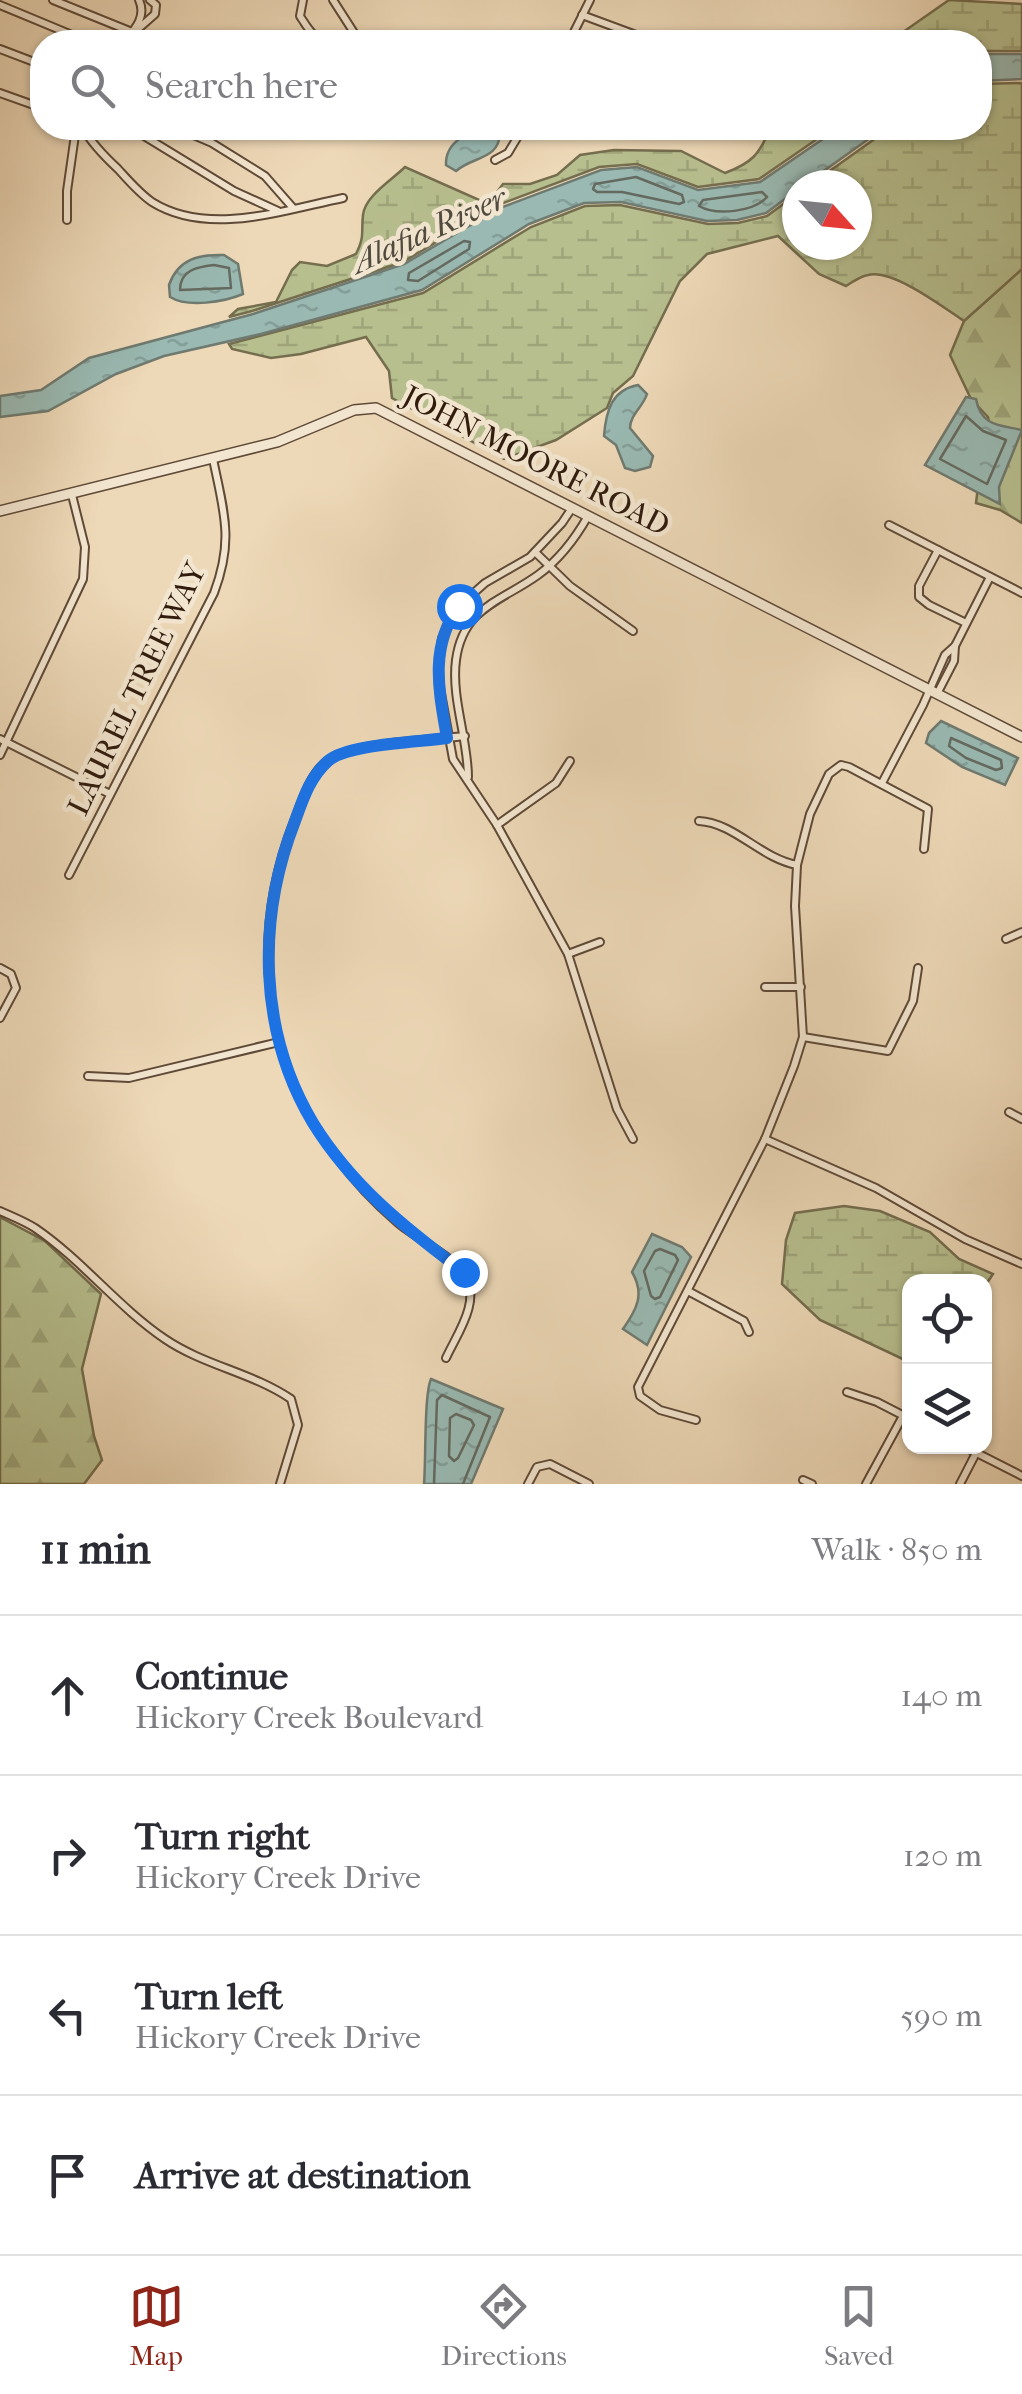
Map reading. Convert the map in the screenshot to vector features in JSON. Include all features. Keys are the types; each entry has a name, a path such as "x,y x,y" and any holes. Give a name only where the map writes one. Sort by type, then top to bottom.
{"street":[{"path":"53,0 127,30"},
{"path":"133,30 142,14 139,0"},
{"path":"135,30 156,14 156,5 150,0"},
{"path":"303,0 300,16 309,30"},
{"path":"333,0 353,30"},
{"path":"575,30 590,0"},
{"path":"0,4 61,30"},
{"path":"582,16 621,30"},
{"path":"0,49 30,60"},
{"path":"0,93 30,104"},
{"path":"67,220 67,191 78,140"},
{"path":"89,140 152,202 177,213 244,218 343,198"},
{"path":"151,140 234,191 278,212"},
{"path":"205,140 265,176 293,208"},
{"path":"496,160 508,152 516,140"},
{"name":"JOHN MOORE ROAD","path":"0,511 214,459 286,439 354,410 376,408 1022,737"},
{"name":"LAUREL TREE WAY","path":"69,875 226,564 228,529 214,459"},
{"path":"0,755 3,740 83,579 85,547 72,495"},
{"path":"572,508 536,552 473,592 459,606 445,630 437,666 453,759 496,825 568,954 617,1109 633,1139"},
{"path":"468,778 455,666 464,634 484,607 549,566 573,541 588,516"},
{"path":"889,524 1022,593"},
{"path":"938,550 919,586 920,596 929,606 966,623"},
{"path":"536,552 570,586 633,630"},
{"path":"882,783 923,705 950,670 955,646 990,577"},
{"path":"932,693 940,664 955,646"},
{"path":"940,664 950,670"},
{"path":"446,1358 472,1303 464,1272 399,1224 356,1181 312,1120 278,1042 270,995 268,920 283,852 310,782 330,758 366,748 464,736"},
{"path":"3,740 111,795"},
{"path":"496,825 556,783 570,761"},
{"path":"696,1420 660,1410 640,1396 638,1388 782,1103 803,1037 795,906 797,865 810,814 834,768 849,767 928,810 924,849"},
{"path":"698,820 723,825 737,838 797,865"},
{"path":"1006,939 1022,932"},
{"path":"568,954 600,942"},
{"path":"0,968 10,974 16,988 0,1018"},
{"path":"803,1037 888,1052 913,1001 918,968"},
{"path":"765,987 802,987"},
{"path":"88,1076 128,1078 278,1042"},
{"path":"1008,1112 1022,1119"},
{"path":"764,1140 876,1188 965,1239 1022,1264"},
{"path":"0,1211 34,1228 168,1342 220,1367 266,1382 291,1399 298,1424 280,1484"},
{"path":"688,1291 744,1321 749,1332"},
{"path":"847,1392 902,1416"},
{"path":"866,1484 902,1425"},
{"path":"960,1484 975,1454"},
{"path":"978,1454 1022,1476"},
{"path":"528,1484 537,1467 550,1464 589,1484"},
{"path":"803,1480 812,1484"}],"green space":[{"path":"949,0 1022,4 1022,51 992,51 992,30 906,30"},
{"path":"1022,83 1022,269 964,321 891,278 868,275 846,286 819,274 804,260 872,260 872,170 831,170 873,140 992,140 992,84"},
{"path":"765,140 816,140 759,179 698,187 637,164 599,167 498,205 403,262 229,317 238,309 276,302 300,262 327,266 356,254 365,208 405,167 488,204 503,184 530,184 557,175 580,155 614,150 681,151 725,173 742,165"},
{"path":"620,205 708,224 738,223 767,216 782,205 782,240 778,236 707,254 680,281 633,376 613,393 607,408 556,440 504,459 392,398 389,371 366,337 271,358 232,349 229,344 423,293 531,227 585,206"},
{"path":"1022,269 1022,523 1000,510 976,503 981,462 992,436 988,417 971,399 950,355 964,321"},
{"path":"844,1206 880,1211 930,1232 959,1259 993,1274 902,1274 902,1359 820,1320 782,1284 786,1240 795,1213"},
{"path":"0,1217 45,1241 101,1294 82,1369 102,1460 84,1484 0,1484"}],"water":[{"path":"992,54 1022,54 1022,79 992,80"},
{"path":"499,140 490,153 456,171 446,165 454,143"},
{"name":"Alafia River","path":"821,140 867,140 825,170 782,170 782,201 766,213 737,220 707,221 621,202 584,203 529,224 422,290 164,356 116,374 48,411 0,417 0,396 41,390 89,358 253,314 404,264 500,208 601,170 637,167 698,190 760,182"},
{"path":"224,255 238,264 243,294 206,303 170,297 169,285 184,264 198,257"},
{"path":"638,385 647,394 630,428 653,456 650,467 635,471 625,468 616,445 604,436 606,418 616,396"},
{"path":"966,397 976,399 982,415 992,423 1022,430 999,487 1000,504 925,465"},
{"path":"941,721 1018,758 1005,785 962,767 926,743 929,733"},
{"path":"652,1234 682,1247 691,1257 647,1345 623,1329 638,1301 632,1272"},
{"path":"431,1379 503,1409 471,1484 424,1484"}],"route":[{"path":"459,606 445,630 438,657 447,738 366,748 330,758 310,782 283,852 268,920 270,995 278,1042 312,1120 367,1194 399,1224 464,1272"}]}
